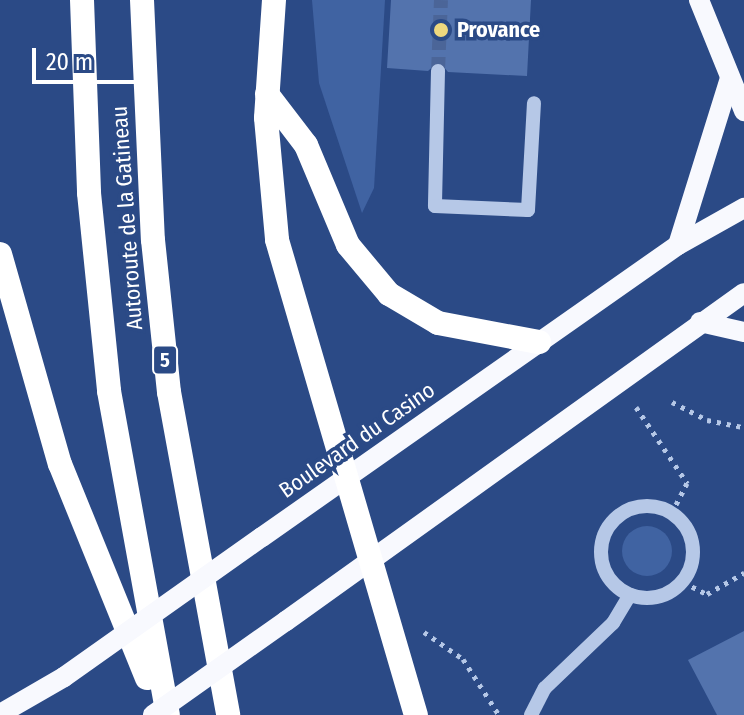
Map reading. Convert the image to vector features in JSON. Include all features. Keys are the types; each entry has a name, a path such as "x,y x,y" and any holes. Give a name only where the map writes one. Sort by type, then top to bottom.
{"highway":[{"name":"Autoroute de la Gatineau","path":"82,0 89,193 109,391 165,715"},
{"name":"Autoroute de la Gatineau","path":"142,0 167,380 228,715"},
{"path":"274,0 267,94 277,240 349,475 416,715"},
{"path":"267,94 306,145 348,245 389,294 438,323 539,342"},
{"path":"0,254 60,464 165,715"}],"main road":[{"path":"699,0 744,111"},
{"path":"678,245 730,78"},
{"name":"Boulevard du Casino","path":"0,714 64,677 678,245 744,208"},
{"path":"153,715 744,293"},
{"path":"700,322 744,332"}],"street":[{"path":"438,71 435,206 528,210 534,103"},
{"path":"636,508 672,513 693,544 683,582 662,596 630,595 603,566 609,526 636,508"},
{"path":"531,715 545,688 613,623 630,595"}],"path":[{"path":"672,402 707,420 744,427"},
{"path":"644,421 687,483 672,513"},
{"path":"683,582 707,594 744,573"},
{"path":"421,619 424,634 463,659 499,715"}],"shaded area":[{"path":"312,0 385,0 374,188 362,213 319,83"},
{"path":"637,527 657,527 671,541 671,561 657,575 637,575 623,561 623,541"}],"building":[{"path":"391,0 531,0 527,76 448,72 439,61 428,71 387,68"},
{"path":"744,631 744,715 717,715 688,660"}],"tunnel":[{"path":"438,71 441,0"}],"place":[{"name":"Provance","path":"441,30"}]}
